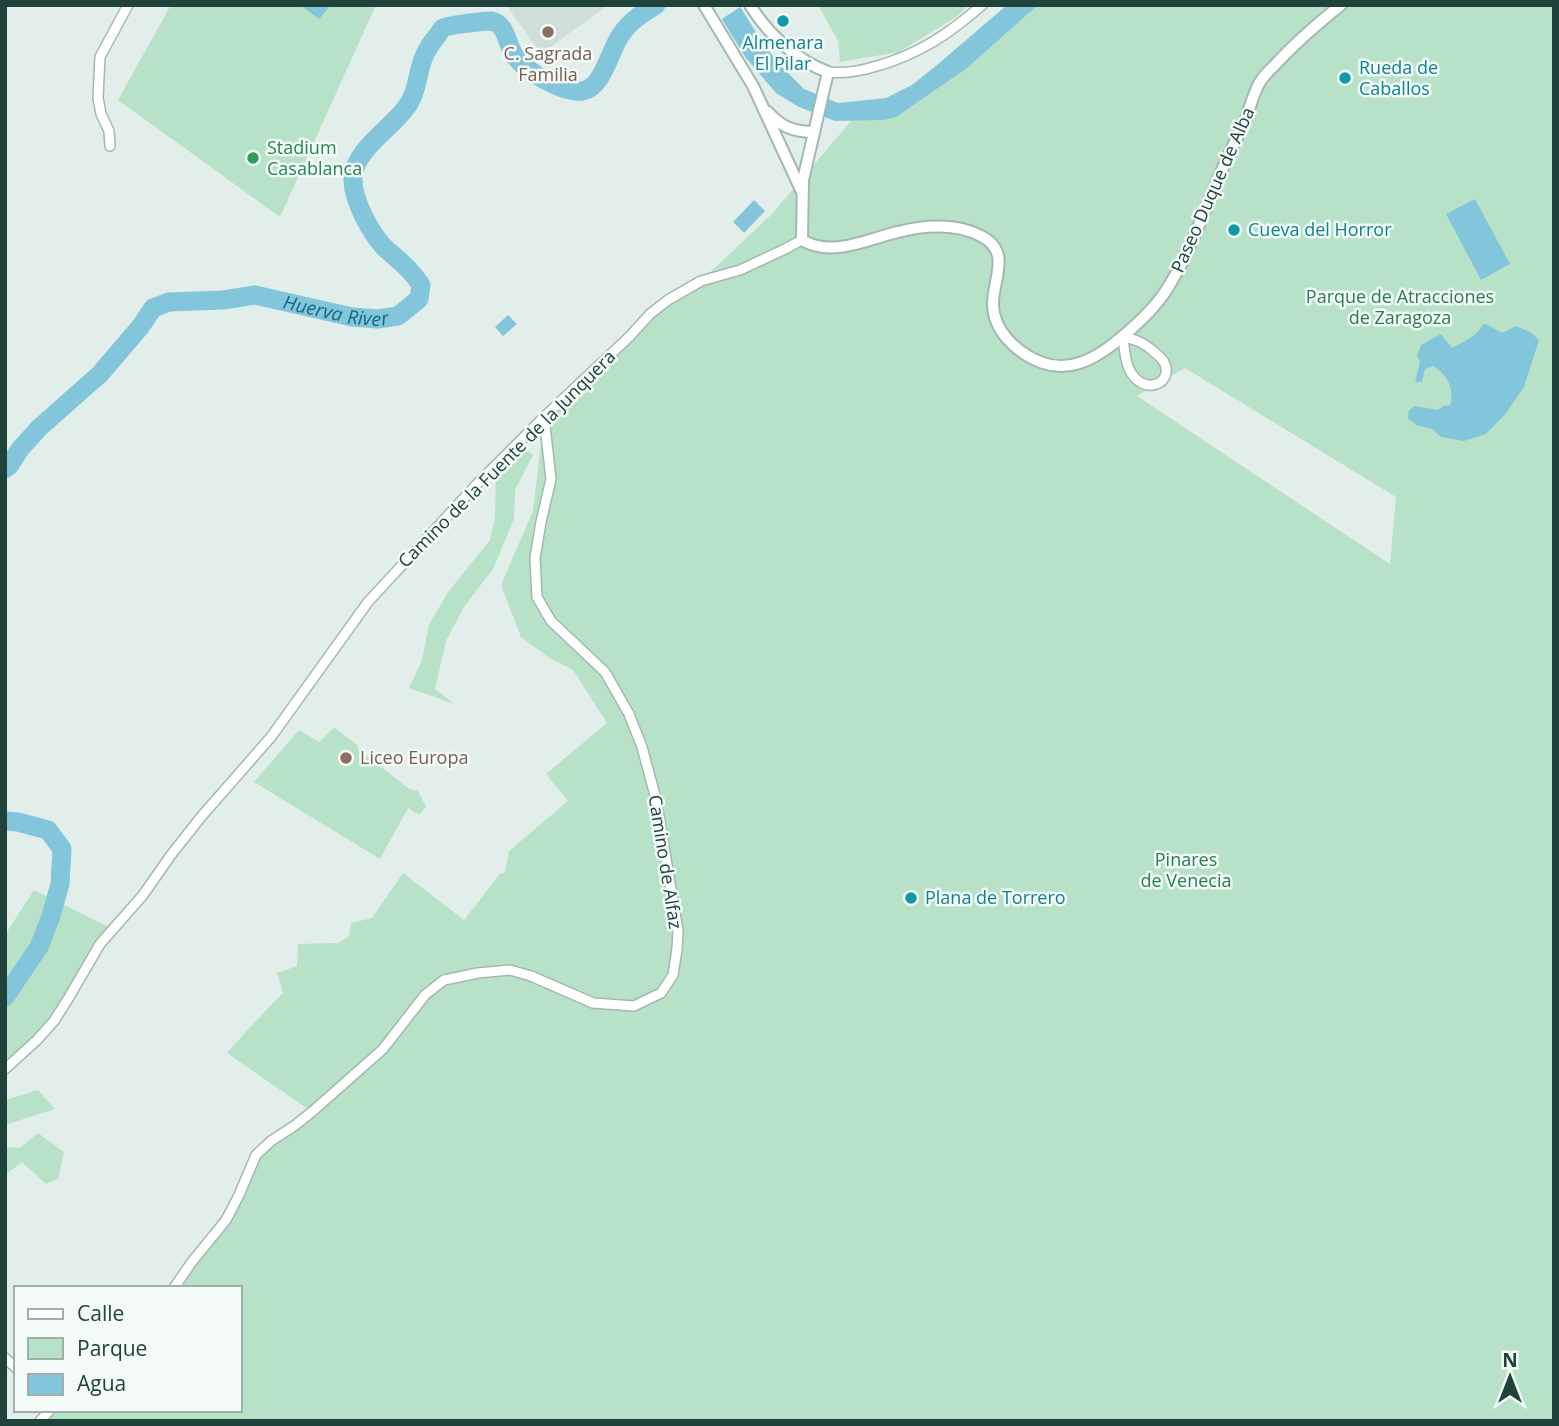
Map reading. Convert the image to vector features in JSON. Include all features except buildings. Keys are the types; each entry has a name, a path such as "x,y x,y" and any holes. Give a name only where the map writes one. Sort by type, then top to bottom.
{"street":[{"path":"110,146 109,131 98,98 100,57 128,5"},
{"path":"704,5 747,73 802,191"},
{"path":"750,5 762,22 789,48 811,65 837,73 855,72 899,60 942,37 982,5"},
{"name":"Paseo Duque de Alba","path":"802,240 818,247 838,248 913,228 940,227 970,231 982,236 997,250 999,268 993,300 1001,331 1020,350 1044,363 1070,366 1093,358 1123,337 1166,291 1187,254 1261,81 1299,40 1341,5"},
{"path":"802,240 802,191 828,72"},
{"path":"762,104 773,118 787,128 795,131 815,127"},
{"name":"Camino de la Fuente de la Junquera","path":"5,1069 54,1021 100,944 143,895 201,817 271,737 377,591 478,483 650,314 668,300 701,281 740,270 802,240"},
{"path":"1139,321 1142,342"},
{"path":"1123,337 1142,342 1165,364 1165,373 1158,384 1146,385 1131,373 1123,337"},
{"name":"Camino de Alfaz","path":"175,1286 226,1220 256,1155 295,1126 375,1057 425,995 443,981 478,973 510,970 531,976 593,1003 634,1006 661,993 673,975 678,931 656,799 642,747 629,713 605,672 551,621 537,597 535,558 551,479 544,417"}],"shaded area":[{"name":"C. Sagrada Familia","path":"506,5 608,5 541,54"}],"green space":[{"name":"Stadium Casablanca","path":"171,5 376,5 280,217 118,100"},
{"path":"818,5 969,5 956,17 899,52 840,62 838,41"},
{"name":"Pinares de Venecia","path":"1038,5 1554,5 1554,1421 40,1421 48,1412 242,1412 242,1286 176,1286 226,1220 256,1155 312,1112 227,1053 283,993 277,973 297,966 298,944 338,943 349,936 351,923 372,918 403,873 464,920 500,874 505,873 509,851 568,801 546,774 607,723 573,670 551,659 521,637 501,585 533,511 544,417 650,314 701,281 771,215 852,120 967,68","holes":["1185,368 1396,497 1390,564 1137,396"]},
{"path":"518,443 533,455 515,490 514,519 493,569 464,607 446,641 435,689 454,704 409,688 422,660 429,625 448,592 490,540 495,517 496,476"},
{"path":"334,727 409,789 418,791 426,807 419,815 408,808 380,859 254,782 299,730 319,742"},
{"path":"34,890 113,929 68,999 5,1069 5,935"},
{"path":"38,1090 55,1109 5,1125 5,1100"},
{"path":"38,1133 64,1152 58,1179 46,1184 22,1162 5,1175 5,1147 20,1148"}],"water":[{"path":"300,5 331,5 319,19"},
{"path":"713,5 739,5 764,45 804,89 838,103 886,98 912,85 1007,5 1038,5 967,68 896,117 883,120 835,121 799,107 776,93 746,58"},
{"path":"1475,199 1510,264 1481,280 1446,214"},
{"path":"754,200 765,211 744,233 733,222"},
{"path":"508,315 517,324 503,336 495,327"},
{"path":"1483,324 1502,333 1516,326 1530,332 1539,340 1524,387 1506,413 1486,434 1464,441 1441,437 1432,429 1416,425 1408,418 1409,410 1415,406 1438,410 1450,405 1451,399 1449,382 1433,366 1425,369 1422,382 1415,382 1420,362 1417,355 1421,345 1441,334 1452,348 1474,335"}],"pier":[{"path":"709,5 743,5 719,21"}],"waterway":[{"name":"Huerva River","path":"5,469 39,428 100,374 153,308 169,302 223,300 255,295 352,317 378,319 398,316 419,299 421,285 373,233 359,206 353,180 354,170 365,151 409,103 424,56 443,28 459,24 491,21 496,23 503,30 514,55 526,68 555,85 582,91 589,89 600,77 627,27 656,5"},
{"name":"Huerva River","path":"5,821 48,830 62,849 60,884 51,916 39,947 5,997"}],"place":[{"name":"Almenara El Pilar","path":"783,21"},
{"name":"C. Sagrada Familia","path":"548,32"},
{"name":"Rueda de Caballos","path":"1345,78"},
{"name":"Stadium Casablanca","path":"253,158"},
{"name":"Cueva del Horror","path":"1234,230"},
{"name":"Liceo Europa","path":"346,758"},
{"name":"Plana de Torrero","path":"911,898"}],"park label":[{"name":"Parque de Atracciones de Zaragoza","path":"1400,307"}]}
